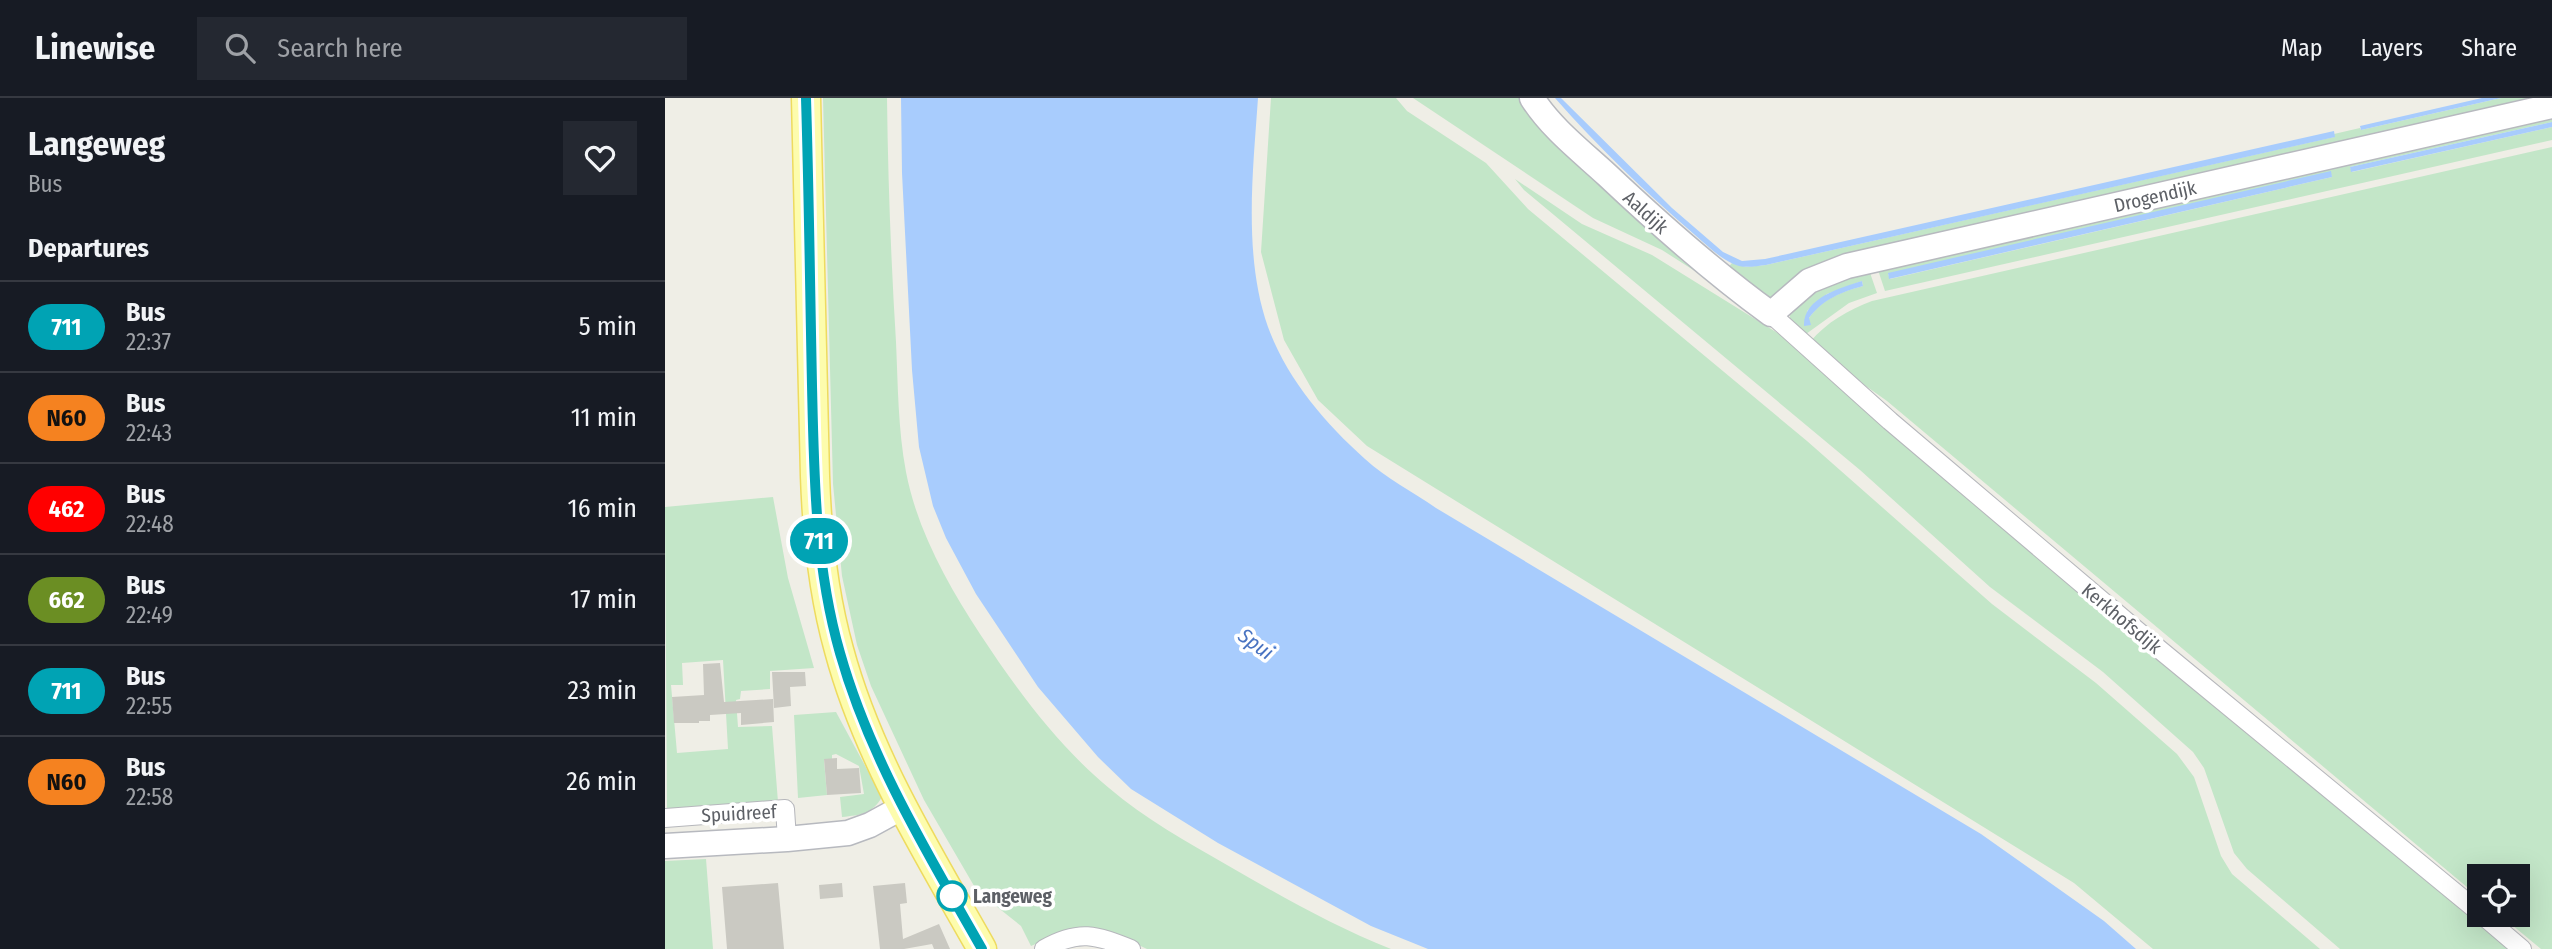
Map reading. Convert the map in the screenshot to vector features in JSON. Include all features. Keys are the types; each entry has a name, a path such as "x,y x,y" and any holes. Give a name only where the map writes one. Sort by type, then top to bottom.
{"main road":[{"path":"806,98 815,476 821,562 832,622 848,679 877,754 903,807 982,949"}],"street":[{"name":"Aaldijk","path":"1532,98 1561,133 1656,222 1732,286 1771,314"},
{"name":"Drogendijk","path":"1771,314 1809,281 1847,265 2552,106"},
{"name":"Kerkhofsdijk","path":"1771,314 1890,421 2159,649 2467,902"},
{"path":"665,845 848,833 870,825 903,807"},
{"name":"Spuidreef","path":"665,818 785,809 787,839"},
{"name":"Kerkhofsdijk","path":"2496,927 2522,949"},
{"path":"1044,949 1061,941 1098,936 1131,949"}],"green space":[{"path":"823,98 887,98 899,407 906,472 918,515 935,556 956,596 1008,676 1072,754 1122,799 1166,829 1267,888 1391,949 1147,949 1128,940 1056,935 1031,946 1021,926 977,891 924,800 871,686 857,645 842,576 833,484"},
{"path":"1271,98 1396,98 1407,111 1486,163 1528,209 1807,441 1992,604 2096,683 2177,754 2194,777 2221,856 2232,874 2320,949 2153,949 2074,883 1367,446 1318,400 1284,340 1261,252"},
{"path":"1413,98 1523,98 1734,296 1662,250 1593,218"},
{"path":"2501,98 2552,98 1865,254 1773,298 1764,298 1724,272 1732,263 1746,267 1766,265"},
{"path":"2552,112 2552,122 2350,167 2352,172 2552,127 2552,140 1885,291 1878,270","holes":["2330,172 2332,177 1890,279 1888,274"]},
{"path":"2552,147 2552,949 2541,949 2514,927 2530,927 2530,864 2467,864 2467,887 1887,401 1811,347 1810,342 1823,328 1838,317 1872,301"},
{"path":"1515,179 1582,224 1652,255 1781,335 2467,913 2467,927 2484,927 2510,949 2340,949 2247,869 2234,853 2204,768 2193,752 2103,672 1990,587 1860,470 1524,190"},
{"path":"1868,267 1877,293 1849,303 1806,334 1790,322 1790,314 1809,292","holes":["1862,281 1863,286 1833,297 1809,318 1807,311 1827,294"]},
{"path":"773,497 788,578 814,668 770,671 770,689 741,691 740,699 736,700 738,727 772,726 778,802 667,809 665,507","holes":["723,660 728,749 677,753 671,685 683,685 682,663"]},
{"path":"836,712 882,797 865,813 842,817 840,797 864,794 859,766 836,754 832,755 832,759 824,760 827,795 798,798 794,715"},
{"path":"706,859 713,949 665,949 665,861"}],"water":[{"name":"Spui","path":"901,98 1258,98 1252,213 1255,272 1260,300 1276,346 1296,382 1350,445 1382,472 1436,508 1981,834 2104,921 2136,949 1428,949 1371,926 1218,843 1131,789 1098,757 1038,687 976,594 946,538 933,506 919,447 912,370"},
{"path":"1555,98 1561,98 1672,208 1723,252 1742,261 1765,259 2334,131 2335,137 1766,265 1746,267 1721,257 1676,219 1605,152"},
{"path":"2482,98 2501,98 2361,130 2360,126"},
{"path":"2552,122 2552,127 2351,172 2350,167"},
{"path":"2331,171 2332,177 1889,279 1888,273"},
{"path":"1862,281 1863,286 1840,294 1820,306 1809,318 1811,325 1804,326 1805,316 1816,301"}],"building":[{"path":"720,663 724,702 773,699 774,722 741,725 741,713 710,715 710,721 699,723 674,723 672,697 704,695 703,664"},
{"path":"772,672 805,672 806,686 790,687 791,706 774,708"},
{"path":"837,758 837,769 859,768 861,793 827,795 824,759"},
{"path":"778,883 784,949 727,949 722,887"},
{"path":"842,883 843,897 820,899 819,885"},
{"path":"905,883 907,903 900,904 903,939 939,924 950,949 934,949 932,944 904,949 880,949 873,886"}],"bus line":[{"name":"711","path":"806,98 816,503 825,592 848,679 877,754 889,781 982,949"}],"place":[{"name":"Langeweg","path":"952,896"}]}
